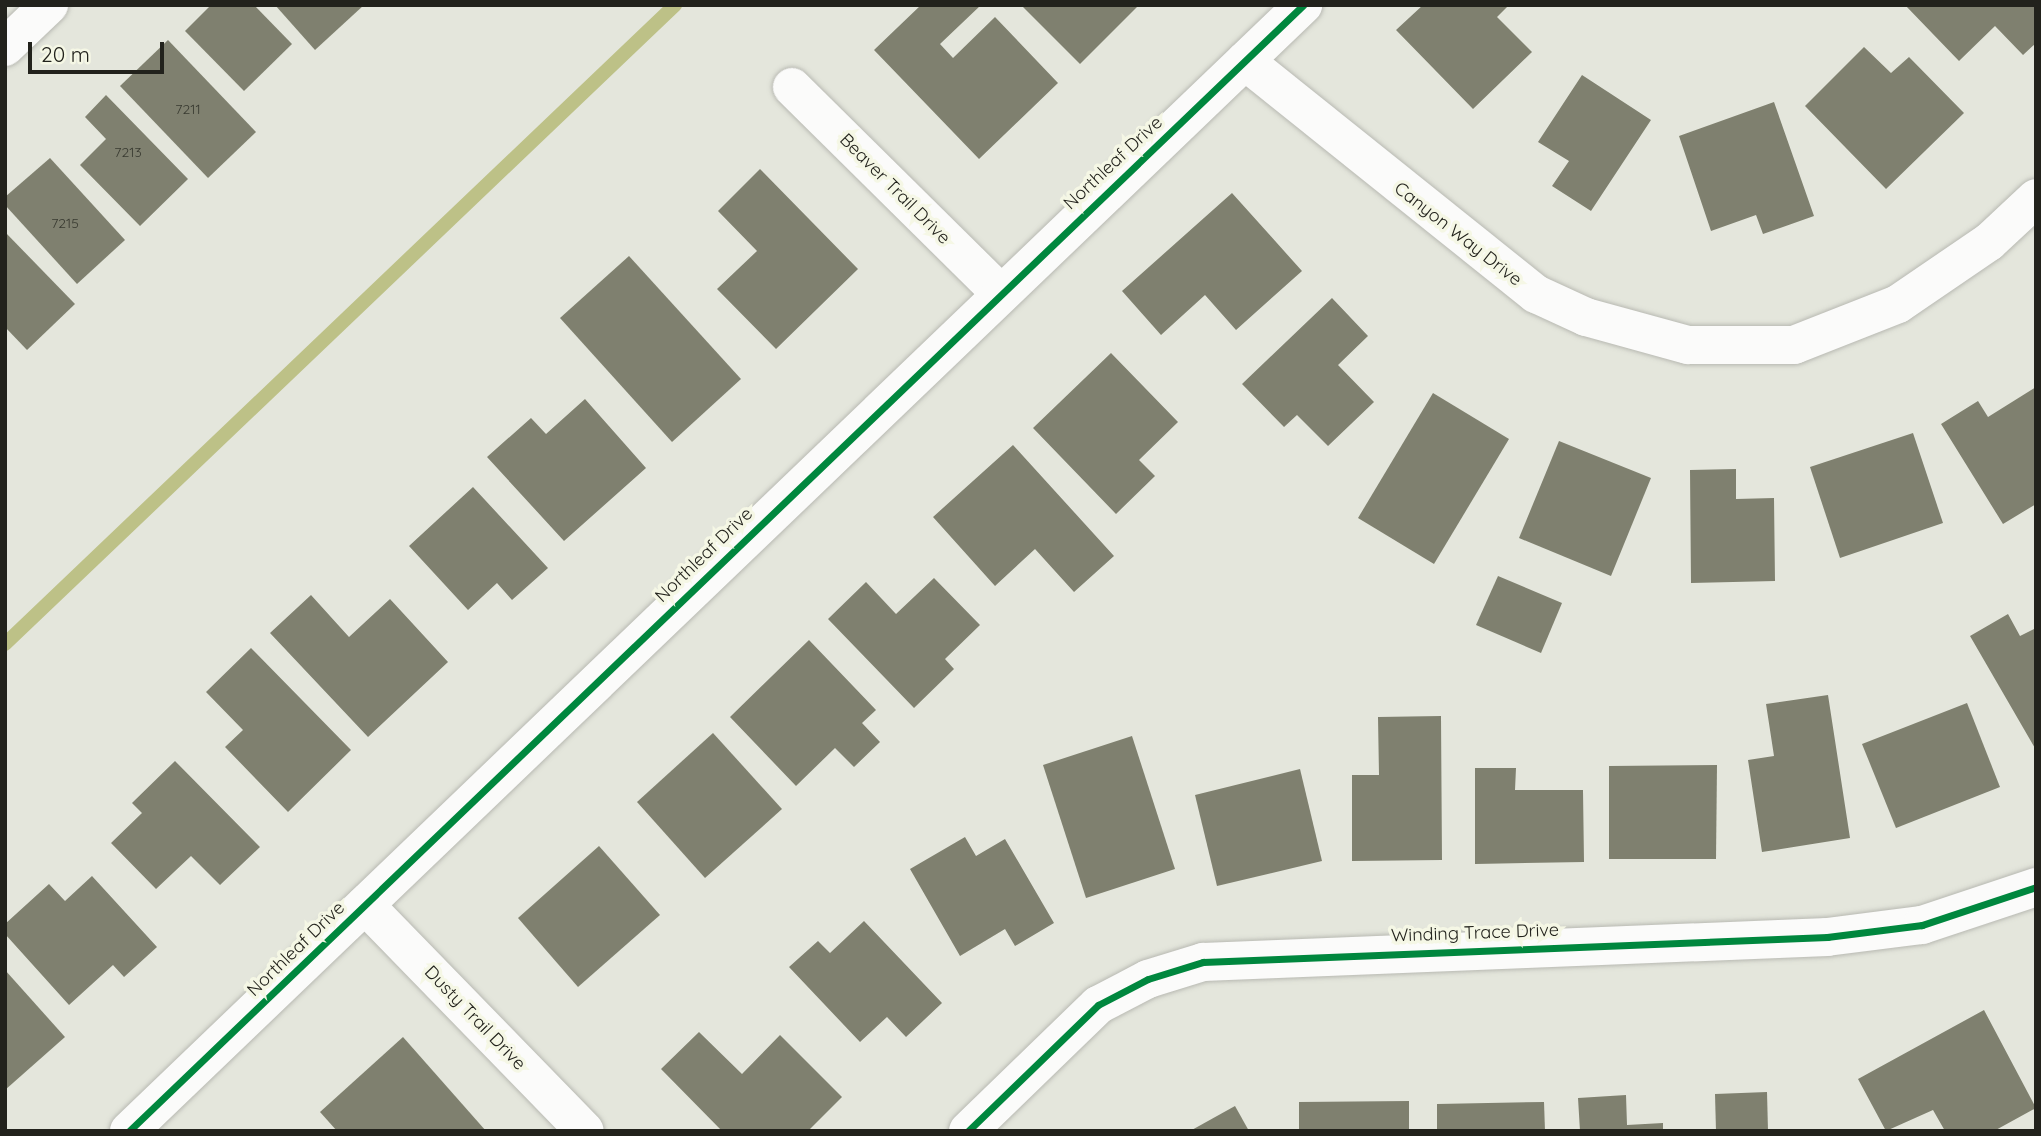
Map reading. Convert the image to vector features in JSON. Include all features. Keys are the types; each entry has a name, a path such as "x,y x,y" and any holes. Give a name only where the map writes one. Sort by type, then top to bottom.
{"street":[{"path":"5,47 49,5"},
{"name":"Northleaf Drive","path":"129,1131 999,292 1303,5"},
{"name":"Canyon Way Drive","path":"1245,61 1536,294 1586,317 1688,345 1794,345 1898,304 1967,259 2036,198"},
{"name":"Beaver Trail Drive","path":"792,87 999,292"},
{"name":"Winding Trace Drive","path":"968,1131 1098,1005 1147,979 1203,962 1827,937 1922,925 2036,887"},
{"name":"Dusty Trail Drive","path":"365,905 585,1131"}],"building":[{"path":"211,5 254,5 292,44 244,91 185,31"},
{"path":"275,5 364,5 315,50"},
{"path":"921,5 981,5 940,44 953,58 995,17 1058,83 979,159 874,50"},
{"path":"1021,5 1139,5 1080,64"},
{"path":"1423,5 1509,5 1497,17 1532,52 1473,109 1396,30"},
{"path":"1905,5 2036,5 2036,43 2023,55 1995,26 1959,61"},
{"path":"168,40 256,132 208,178 120,86"},
{"path":"1864,47 1891,73 1909,57 1964,113 1886,189 1805,106"},
{"path":"1582,75 1651,120 1591,211 1552,186 1569,161 1538,142"},
{"path":"106,95 188,179 140,226 80,165 106,139 85,117"},
{"path":"1774,102 1814,216 1763,234 1756,215 1711,231 1679,136"},
{"path":"50,158 125,240 77,284 5,205 5,197"},
{"path":"760,169 858,269 776,349 717,289 757,251 718,211"},
{"path":"1232,193 1302,271 1236,330 1205,295 1161,335 1122,291"},
{"path":"5,232 75,304 27,350 5,327"},
{"path":"629,256 741,379 672,442 560,318"},
{"path":"1332,298 1368,336 1338,365 1374,402 1328,446 1297,415 1284,427 1242,384"},
{"path":"1111,353 1178,422 1139,460 1155,476 1116,514 1033,428"},
{"path":"2036,387 2036,504 2003,524 1941,424 1978,401 1988,417"},
{"path":"1433,393 1509,439 1434,564 1358,518"},
{"path":"585,399 646,468 564,541 487,457 531,418 546,434"},
{"path":"1913,433 1943,523 1840,558 1810,467"},
{"path":"1559,441 1651,478 1611,576 1519,538"},
{"path":"1013,445 1114,556 1074,592 1035,549 995,586 933,517"},
{"path":"1736,469 1736,499 1774,498 1775,581 1691,583 1690,470"},
{"path":"473,487 548,568 512,600 497,583 468,610 409,546"},
{"path":"1498,576 1562,603 1541,653 1476,625"},
{"path":"934,578 980,625 945,659 954,669 914,708 828,619 866,582 896,614"},
{"path":"311,595 349,637 390,599 448,662 368,737 270,633"},
{"path":"2008,614 2020,636 2036,628 2036,750 1970,636"},
{"path":"809,640 876,710 862,723 880,742 854,767 835,748 796,786 730,717"},
{"path":"251,648 351,750 288,812 225,747 243,730 206,692"},
{"path":"1828,695 1850,838 1762,852 1748,760 1774,756 1766,704"},
{"path":"1967,703 2000,787 1896,828 1862,744"},
{"path":"1441,716 1442,860 1352,861 1352,775 1379,775 1378,717"},
{"path":"713,733 782,809 705,878 637,802"},
{"path":"1132,736 1175,869 1086,898 1043,765"},
{"path":"175,761 260,847 220,885 191,856 156,889 111,843 142,813 132,803"},
{"path":"1717,765 1716,859 1609,859 1609,766"},
{"path":"1475,768 1516,768 1515,790 1583,790 1584,862 1475,864"},
{"path":"1300,769 1322,861 1217,886 1195,795"},
{"path":"965,837 976,856 1005,839 1054,923 1015,946 1005,929 960,956 910,869"},
{"path":"599,846 660,915 578,987 518,918"},
{"path":"92,876 157,947 124,977 113,965 69,1005 5,934 5,924 49,884 65,901"},
{"path":"864,921 942,1003 906,1037 887,1017 860,1042 789,967 818,941 830,953"},
{"path":"5,970 65,1037 5,1090"},
{"path":"1984,1010 2036,1108 1994,1131 1945,1131 1933,1110 1886,1131 1858,1079"},
{"path":"699,1032 742,1074 780,1035 842,1097 808,1131 722,1131 661,1069"},
{"path":"403,1037 486,1131 337,1131 320,1112"},
{"path":"1767,1092 1768,1131 1716,1131 1715,1094"},
{"path":"1626,1095 1627,1125 1663,1123 1663,1131 1580,1131 1578,1098"},
{"path":"1409,1101 1409,1131 1299,1131 1299,1102"},
{"path":"1544,1102 1545,1131 1437,1131 1437,1104"},
{"path":"1235,1106 1249,1131 1190,1131"}],"waterway":[{"path":"5,644 675,5"}],"cycle path":[{"path":"129,1131 1303,5"},
{"path":"968,1131 1098,1005 1148,979 1203,962 1827,937 1922,925 2036,887"}]}
